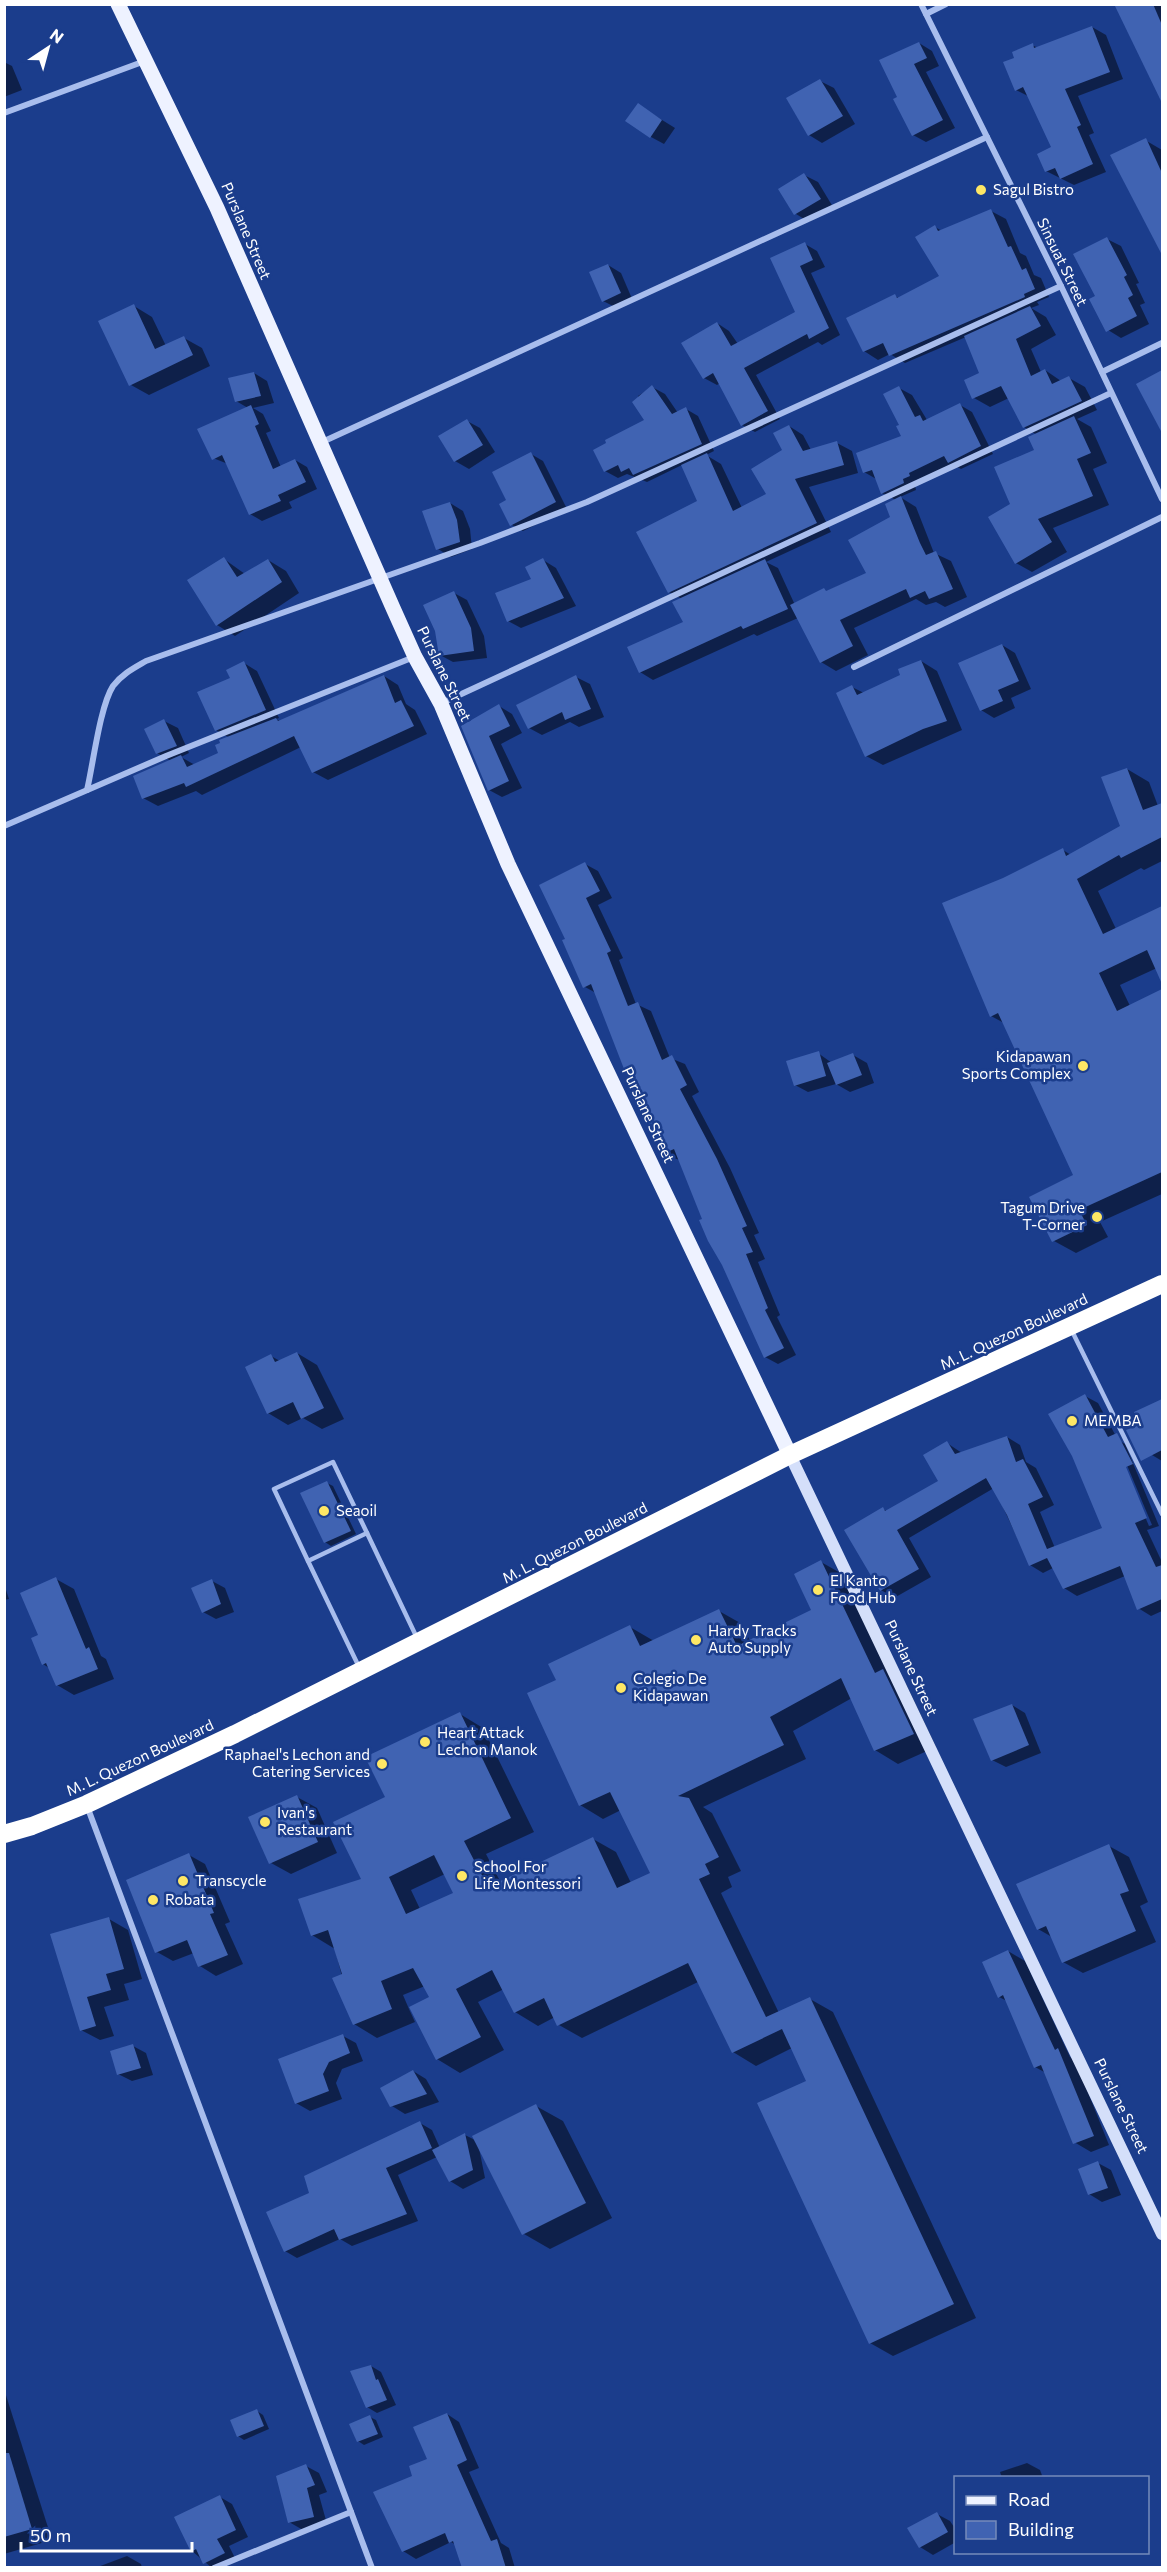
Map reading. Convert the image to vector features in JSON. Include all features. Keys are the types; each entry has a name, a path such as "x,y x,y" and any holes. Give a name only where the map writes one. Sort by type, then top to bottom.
{"highway":[{"name":"M. L. Quezon Boulevard","path":"4,1834 32,1826 87,1804 235,1734 790,1455 1162,1284"}],"main road":[{"name":"Purslane Street","path":"118,4 217,208 415,657 441,704 508,864 790,1455"}],"street":[{"name":"Sinsuat Street","path":"921,4 1061,285 1162,499"},
{"path":"926,14 946,4"},
{"path":"4,113 145,61"},
{"path":"320,443 987,137"},
{"path":"87,790 112,687 125,674 146,661 587,502 689,458 1061,285"},
{"path":"1102,372 1162,343"},
{"path":"441,704 1111,393"},
{"path":"854,667 1162,517"},
{"path":"4,826 166,756 415,657"},
{"name":"Purslane Street","path":"790,1455 1162,2234"},
{"path":"87,1804 372,2568"},
{"path":"214,2568 351,2512"}],"lane":[{"path":"1070,1326 1162,1514"},
{"path":"360,1670 274,1489 333,1462 419,1642"},
{"path":"308,1561 367,1533"}],"building":[{"path":"1114,4 1153,4 1162,25 1162,103"},
{"path":"1092,26 1110,72 1065,89 1081,125 1077,127 1093,164 1060,179 1055,168 1045,172 1037,154 1051,147 1023,87 1015,91 1003,62 1014,58 1012,52 1033,43 1034,48"},
{"path":"919,42 927,58 914,64 943,120 912,136 893,99 897,97 879,60"},
{"path":"820,79 843,116 808,136 786,98"},
{"path":"638,103 662,120 650,138 625,121"},
{"path":"1146,138 1162,173 1162,255 1110,155"},
{"path":"804,173 821,199 794,215 778,189"},
{"path":"991,209 1008,247 1011,246 1022,270 1026,268 1035,289 1024,294 1025,297 889,356 883,343 863,352 846,318 895,294 897,298 939,276 915,237 935,225 938,231"},
{"path":"1107,237 1127,275 1124,277 1133,295 1128,298 1137,316 1106,332 1089,299 1095,296 1073,254"},
{"path":"805,242 813,260 800,266 829,328 809,339 807,334 744,368 768,411 741,426 713,373 703,379 681,343 717,322 731,346 795,312 770,258"},
{"path":"608,264 621,293 602,302 589,272"},
{"path":"134,304 155,349 184,336 193,355 129,386 98,321"},
{"path":"1030,306 1041,326 1016,339 1031,376 1045,369 1052,384 1069,376 1082,401 1023,428 1001,386 972,399 964,380 979,373 964,336"},
{"path":"1162,370 1162,433 1136,384"},
{"path":"254,372 261,396 235,402 228,378"},
{"path":"652,385 672,414 686,407 702,444 633,475 629,468 621,472 618,465 604,472 593,450 606,443 605,440 644,420 632,402"},
{"path":"899,386 915,417 920,415 923,421 960,403 981,446 948,463 944,456 909,473 910,476 903,479 904,483 881,494 872,470 863,473 856,453 901,436 896,426 899,425 883,394"},
{"path":"251,405 259,424 255,426 273,469 295,459 306,482 278,495 281,501 249,515 222,455 212,460 197,429"},
{"path":"1074,416 1091,453 1077,459 1093,496 1038,519 1052,542 1015,564 988,517 1010,504 994,467 1034,450 1028,437"},
{"path":"467,419 483,445 454,462 438,436"},
{"path":"789,425 803,451 837,441 844,465 795,479 817,523 668,593 636,532 697,501 681,465 707,453 733,511 766,494 751,469 782,450 773,433"},
{"path":"531,452 556,502 510,526 499,504 506,500 492,472"},
{"path":"901,496 926,555 936,551 953,589 929,599 925,591 910,598 906,589 840,620 853,646 820,663 790,605 824,588 826,591 866,573 848,540 890,517 885,504"},
{"path":"450,502 457,520 460,542 436,550 422,511"},
{"path":"224,557 237,577 268,559 282,582 216,626 187,580"},
{"path":"543,558 564,598 507,622 495,593 531,579 525,567"},
{"path":"765,559 788,609 743,629 741,626 639,673 627,647 683,622 672,602"},
{"path":"454,591 471,628 474,651 439,656 435,631 423,605"},
{"path":"1002,644 1019,681 998,690 1003,701 980,711 958,663"},
{"path":"921,660 947,721 923,729 865,757 836,693 852,685 857,695 900,675 898,669"},
{"path":"244,661 266,710 215,731 197,692 230,678 226,670"},
{"path":"384,675 395,703 401,700 414,726 312,773 294,736 186,787 184,783 142,799 133,776 181,755 187,767 218,753 215,745 220,743 219,740 276,718 278,721"},
{"path":"576,675 591,709 565,720 562,712 528,729 516,705"},
{"path":"499,704 510,726 489,736 509,781 488,791 461,726"},
{"path":"164,719 177,746 156,754 144,729"},
{"path":"1127,768 1143,810 1162,803 1162,837 1121,858 1119,855 1077,879 1103,934 1162,906 1162,984 1147,950 1099,973 1117,1011 1162,989 1162,1172 1079,1210 1087,1225 1052,1242 1029,1197 1073,1175 998,1013 990,1017 942,903 1003,878 1063,848 1066,856 1120,826 1101,777"},
{"path":"585,862 600,891 586,898 611,951 607,953 628,1006 638,1002 662,1060 672,1055 687,1085 680,1089 717,1159 747,1226 742,1228 753,1252 746,1254 768,1308 765,1310 784,1348 764,1358 722,1265 708,1241 699,1220 702,1219 674,1149 663,1154 626,1074 591,984 583,988 562,940 565,939 539,885"},
{"path":"819,1051 826,1076 794,1086 786,1061"},
{"path":"853,1053 862,1075 836,1085 827,1063"},
{"path":"297,1352 324,1408 301,1419 293,1402 267,1414 245,1367 271,1354 275,1362"},
{"path":"1085,1394 1108,1437 1117,1433 1133,1464 1126,1467 1147,1518 1135,1523 1156,1567 1162,1565 1162,1599 1137,1610 1120,1566 1063,1589 1047,1558 1029,1566 1007,1515 986,1478 897,1530 919,1569 880,1591 844,1530 883,1507 885,1511 938,1481 923,1455 947,1441 955,1454 1007,1436 1016,1462 1023,1459 1043,1497 1028,1504 1047,1549 1102,1528 1072,1456 1048,1414"},
{"path":"1162,1399 1162,1450 1141,1461 1126,1430 1140,1425 1134,1412"},
{"path":"327,1481 351,1531 324,1543 300,1493"},
{"path":"821,1560 875,1673 883,1669 914,1734 874,1751 841,1678 770,1717 784,1745 678,1796 689,1798 719,1857 705,1864 710,1874 699,1879 766,2017 810,1997 954,2304 869,2344 757,2103 806,2081 782,2029 732,2053 688,1963 557,2026 544,1998 514,2013 492,1970 456,1989 481,2037 436,2060 409,2007 429,1997 413,1968 381,1981 392,2009 353,2025 332,1978 342,1974 328,1930 311,1936 298,1899 361,1879 333,1822 385,1797 365,1757 460,1712 511,1818 464,1841 488,1887 593,1837 617,1888 650,1873 610,1792 579,1806 527,1693 556,1680 548,1664 630,1625 640,1646 719,1609 737,1646 811,1610 794,1574","holes":["434,1855 453,1893 406,1914 389,1877"]},
{"path":"56,1577 86,1649 89,1647 98,1669 56,1686 46,1663 42,1665 31,1638 38,1635 20,1593"},
{"path":"212,1579 221,1604 202,1613 191,1588"},
{"path":"1012,1704 1029,1745 991,1761 973,1719"},
{"path":"297,1795 318,1842 269,1864 248,1817"},
{"path":"1109,1844 1129,1891 1120,1894 1136,1931 1062,1963 1046,1926 1037,1930 1016,1884"},
{"path":"189,1853 214,1913 210,1914 228,1955 198,1967 187,1940 155,1953 126,1880"},
{"path":"109,1917 124,1969 106,1974 111,1990 87,1997 96,2026 80,2031 50,1934"},
{"path":"1008,1950 1055,2050 1058,2048 1094,2136 1073,2144 1041,2065 1034,2068 1003,1995 998,1998 982,1962"},
{"path":"343,2034 350,2053 329,2062 323,2074 329,2091 295,2104 278,2059"},
{"path":"133,2044 141,2068 117,2075 110,2051"},
{"path":"413,2070 427,2094 390,2107 380,2088"},
{"path":"536,2104 586,2203 522,2235 472,2136"},
{"path":"420,2121 432,2148 386,2168 407,2214 339,2240 334,2229 284,2252 266,2212 309,2193 304,2176"},
{"path":"465,2133 473,2170 449,2182 432,2150"},
{"path":"1098,2161 1108,2188 1088,2195 1078,2169"},
{"path":"371,2365 387,2400 366,2408 350,2371"},
{"path":"257,2409 264,2426 237,2437 230,2420"},
{"path":"447,2413 467,2460 457,2465 491,2541 497,2539 506,2568 462,2568 453,2541 449,2543 445,2533 402,2552 373,2492 412,2476 409,2466 427,2459 413,2427"},
{"path":"370,2415 378,2434 357,2442 349,2424"},
{"path":"4,2453 9,2453 32,2529 4,2537"},
{"path":"306,2464 315,2485 307,2488 314,2517 288,2523 276,2476"},
{"path":"220,2495 236,2530 217,2539 225,2553 203,2564 196,2549 191,2552 174,2517"},
{"path":"937,2512 948,2532 919,2548 907,2528"}],"place":[{"name":"Sagul Bistro","path":"981,190"},
{"name":"Kidapawan Sports Complex","path":"1083,1066"},
{"name":"Tagum Drive T-Corner","path":"1097,1217"},
{"name":"MEMBA","path":"1072,1421"},
{"name":"Seaoil","path":"324,1511"},
{"name":"El Kanto Food Hub","path":"818,1590"},
{"name":"Hardy Tracks Auto Supply","path":"696,1640"},
{"name":"Colegio De Kidapawan","path":"621,1688"},
{"name":"Heart Attack Lechon Manok","path":"425,1742"},
{"name":"Raphael's Lechon and Catering Services","path":"382,1764"},
{"name":"Ivan's Restaurant","path":"265,1822"},
{"name":"School For Life Montessori","path":"462,1876"},
{"name":"Transcycle","path":"183,1881"},
{"name":"Robata","path":"153,1900"}]}
